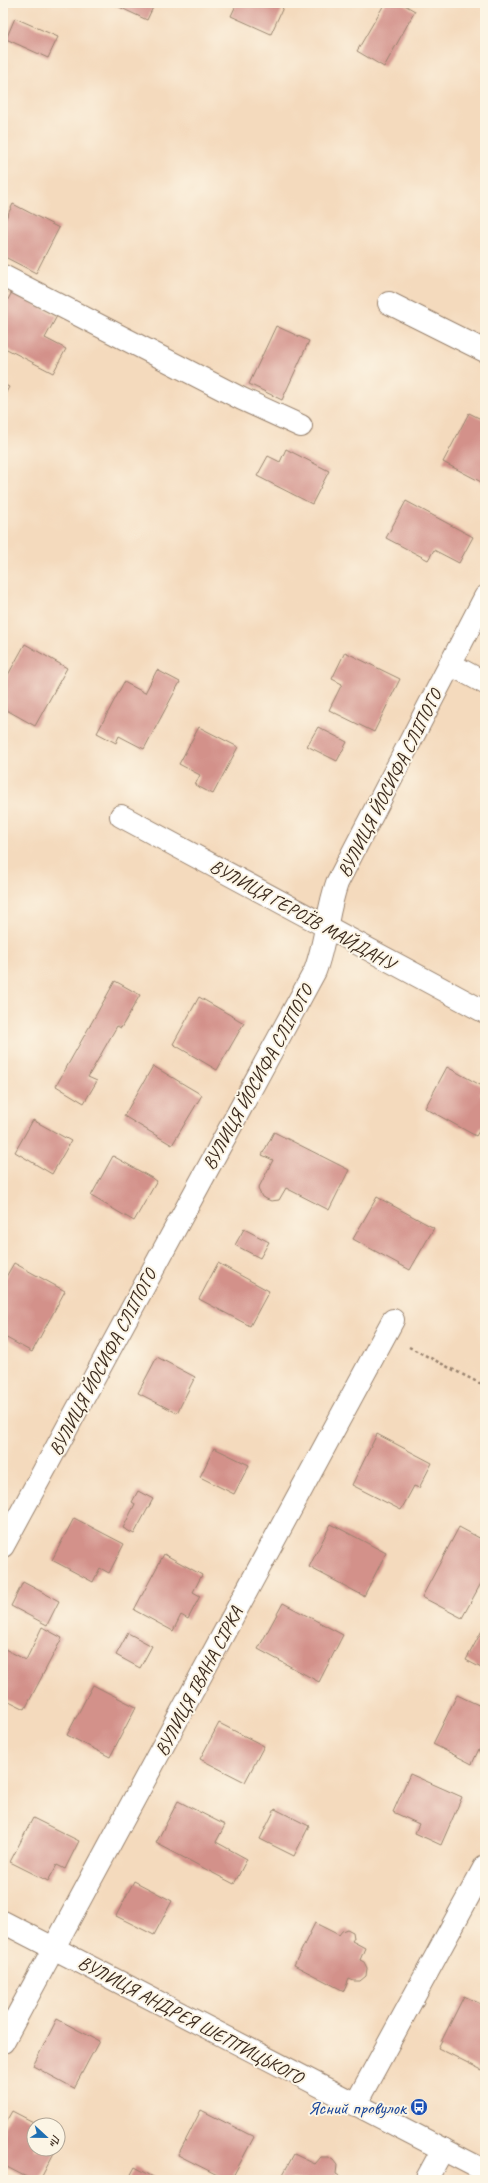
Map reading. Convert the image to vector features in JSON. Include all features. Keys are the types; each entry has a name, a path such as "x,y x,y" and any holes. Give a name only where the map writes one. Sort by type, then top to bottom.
{"street":[{"path":"3,276 242,399 301,426"},
{"path":"389,302 485,351"},
{"name":"ВУЛИЦЯ ЙОСИФА СЛІПОГО","path":"3,1546 315,971 320,956 330,902 337,883 485,598"},
{"path":"450,664 485,683"},
{"name":"ВУЛИЦЯ ГЕРОЇВ МАЙДАНУ","path":"122,816 485,1012"},
{"name":"ВУЛИЦЯ ІВАНА СІРКА","path":"3,2042 389,1328"},
{"path":"355,2105 485,1866"},
{"name":"ВУЛИЦЯ АНДРЕЯ ШЕПТИЦЬКОГО","path":"3,1922 485,2171"},
{"path":"426,2180 443,2149"}],"path":[{"path":"389,1328 485,1386"}],"building":[{"path":"116,3 155,3 147,20 115,5"},
{"path":"237,3 285,3 271,34 231,16"},
{"path":"385,3 401,3 415,11 384,67 357,51"},
{"path":"15,18 58,37 48,58 6,39"},
{"path":"13,204 59,228 36,273 3,256 3,224"},
{"path":"12,292 57,316 45,338 66,349 53,373 3,347 3,309"},
{"path":"276,326 309,341 282,400 249,384"},
{"path":"3,384 9,387 3,398"},
{"path":"469,413 485,421 485,484 443,462"},
{"path":"286,449 329,471 312,504 257,476 268,456 280,462"},
{"path":"406,501 473,537 459,563 434,550 428,560 386,538"},
{"path":"25,644 67,668 35,726 3,708 3,684"},
{"path":"345,652 400,679 374,732 329,710 342,684 332,679"},
{"path":"157,670 180,682 144,749 119,736 116,743 97,733 124,682 145,693"},
{"path":"199,727 238,747 213,794 195,785 200,775 179,764"},
{"path":"318,727 347,742 337,761 307,746"},
{"path":"115,981 140,995 121,1028 117,1026 88,1077 97,1081 84,1103 56,1086"},
{"path":"199,997 244,1023 217,1070 173,1044"},
{"path":"153,1066 202,1095 172,1145 124,1116"},
{"path":"447,1067 484,1087 480,1095 485,1097 485,1121 476,1136 425,1108"},
{"path":"33,1120 71,1141 52,1174 15,1152"},
{"path":"274,1132 349,1170 329,1210 286,1188 279,1200 271,1201 262,1197 258,1189 273,1160 262,1155"},
{"path":"113,1156 157,1181 134,1221 91,1196"},
{"path":"377,1197 434,1228 410,1270 353,1239"},
{"path":"244,1229 269,1242 260,1258 235,1245"},
{"path":"14,1263 65,1291 32,1352 3,1336 3,1282"},
{"path":"218,1263 269,1291 250,1326 199,1299"},
{"path":"157,1357 195,1377 177,1413 138,1393"},
{"path":"377,1434 432,1463 419,1488 414,1486 401,1510 352,1485"},
{"path":"214,1448 249,1465 234,1494 200,1477"},
{"path":"138,1491 153,1499 134,1534 123,1528 135,1504 132,1502"},
{"path":"74,1518 124,1544 109,1573 100,1568 93,1582 52,1560"},
{"path":"331,1524 386,1553 364,1596 309,1567"},
{"path":"459,1527 485,1541 485,1576 462,1618 422,1597"},
{"path":"164,1554 202,1575 193,1592 200,1596 188,1619 181,1615 173,1631 134,1610"},
{"path":"23,1582 59,1601 47,1625 11,1606"},
{"path":"283,1603 343,1635 319,1682 258,1649"},
{"path":"485,1625 485,1670 466,1660"},
{"path":"42,1627 62,1638 25,1709 3,1698 3,1648 26,1660"},
{"path":"128,1633 152,1646 140,1668 116,1655"},
{"path":"93,1685 136,1707 110,1757 67,1735"},
{"path":"457,1695 485,1708 485,1753 479,1749 472,1764 433,1744"},
{"path":"219,1723 264,1746 245,1782 200,1759"},
{"path":"410,1774 462,1797 441,1845 415,1833 419,1824 393,1812"},
{"path":"178,1801 225,1825 216,1842 247,1859 234,1884 156,1843"},
{"path":"275,1809 309,1826 294,1856 260,1839"},
{"path":"33,1818 79,1841 65,1869 57,1865 48,1881 10,1862"},
{"path":"134,1881 172,1901 154,1935 116,1916"},
{"path":"315,1923 339,1935 342,1931 347,1929 353,1932 354,1938 352,1941 365,1948 360,1960 364,1962 367,1968 366,1976 360,1981 349,1979 344,1991 294,1965"},
{"path":"464,1996 485,2006 485,2064 482,2070 438,2048"},
{"path":"57,2019 99,2041 74,2088 33,2066"},
{"path":"201,2110 254,2137 231,2180 227,2180 178,2155"},
{"path":"12,2111 26,2118 26,2157 52,2157 40,2180 32,2180 3,2165 3,2127"},
{"path":"294,2154 315,2164 321,2157 328,2157 337,2165 336,2174 347,2180 280,2180"},
{"path":"135,2167 159,2180 128,2180"}],"place":[{"name":"Ясний провулок","path":"419,2107"}]}
